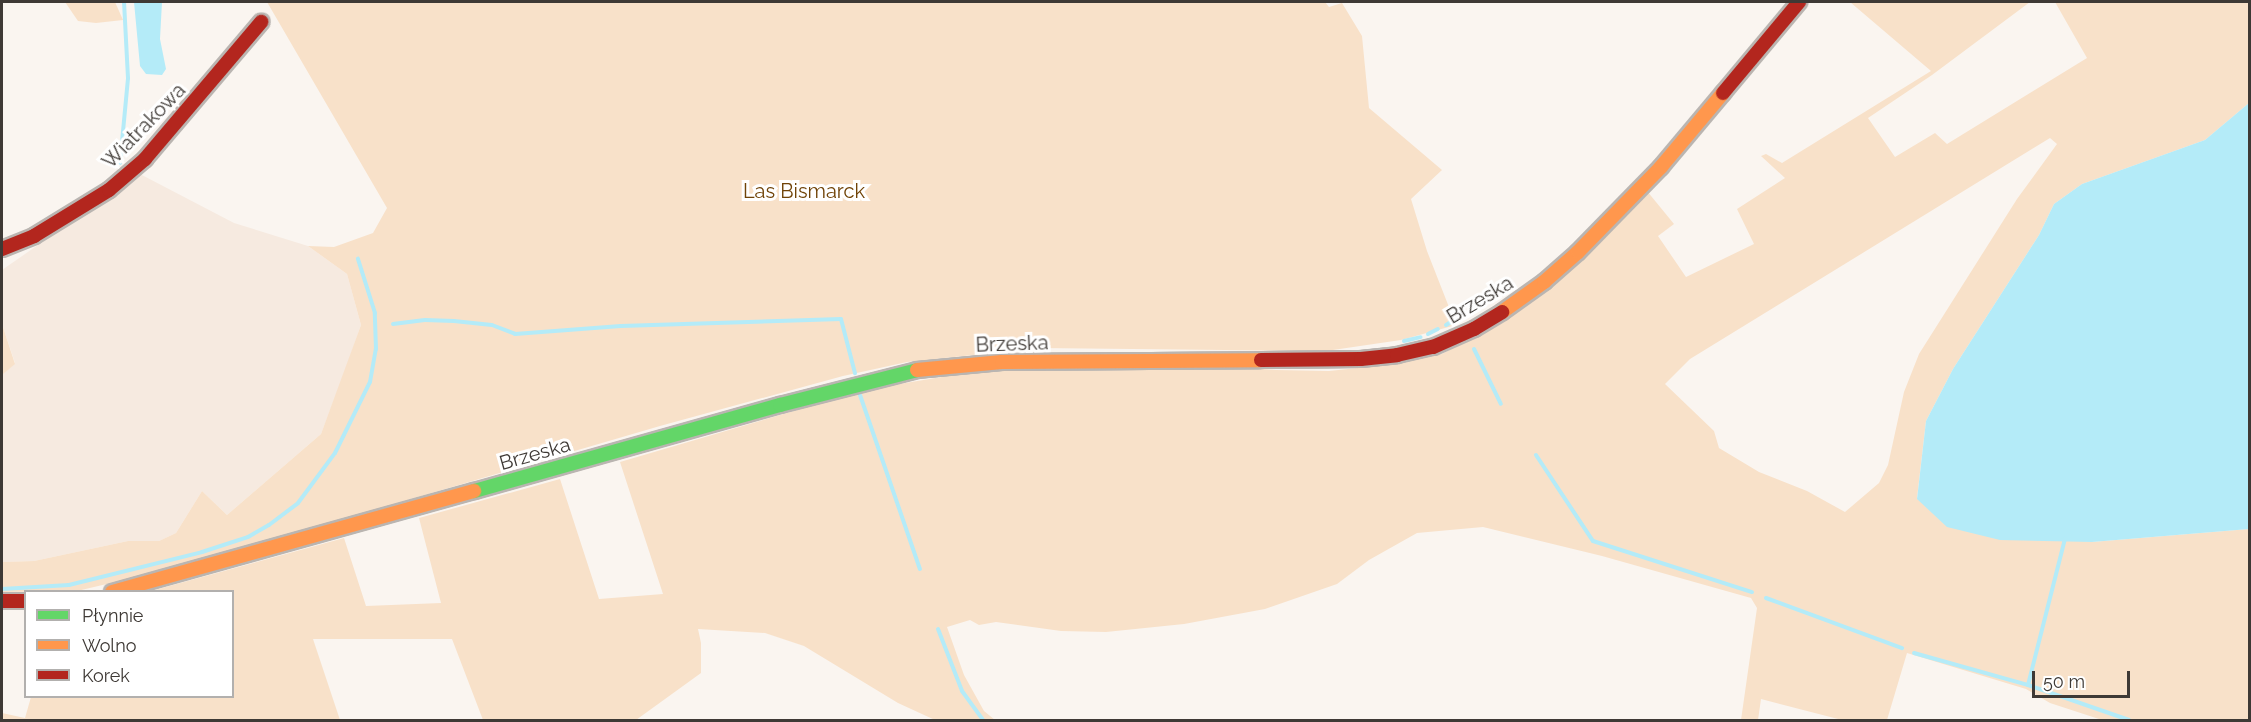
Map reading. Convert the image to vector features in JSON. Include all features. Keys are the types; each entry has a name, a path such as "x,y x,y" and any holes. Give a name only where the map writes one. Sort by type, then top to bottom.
{"street":[{"name":"Brzeska","path":"117,590 146,584 768,409 921,369 1002,362 1361,359 1397,355 1433,347 1474,329 1501,313 1544,282 1578,252 1661,167 1799,2"},
{"name":"Wiatrakowa","path":"2,249 34,236 109,190 145,159 261,22"},
{"path":"2,601 24,601"}],"shaded area":[{"path":"140,174 234,223 308,246 347,274 361,325 341,382 321,434 227,515 202,491 176,533 159,541 128,541 34,561 2,562 2,375 15,363 2,324 2,270"}],"green space":[{"path":"65,2 115,2 123,20 96,23 78,21"},
{"name":"Las Bismarck","path":"267,2 1325,2 1329,7 1342,3 1362,36 1369,108 1442,170 1411,199 1427,251 1456,325 1401,340 1326,351 1038,348 907,362 843,376 660,426 179,567 81,590 2,592 2,562 34,561 128,541 159,541 176,533 202,491 227,515 321,434 361,325 347,274 308,246 334,247 373,233 387,208"},
{"path":"1850,2 2030,2 1932,75 1868,118 1895,157 1935,133 1947,144 2087,58 2055,2 2249,2 2249,103 2205,140 2082,184 2054,204 2039,235 1953,369 1926,421 1917,498 2065,539 2092,542 2249,529 2249,720 2102,720 2050,703 2026,689 1907,653 1887,720 1842,720 1761,699 1758,720 1741,720 1757,608 1751,598 1602,556 1483,527 1417,533 1369,560 1337,584 1265,609 1184,624 1106,632 1061,631 996,622 979,625 970,620 947,627 964,675 984,711 995,720 935,720 898,703 804,646 765,633 698,629 701,643 701,673 636,720 483,720 452,639 313,639 340,720 2,720 2,713 25,718 31,698 234,698 234,590 155,590 344,538 366,606 441,603 419,518 560,479 599,599 663,594 620,462 869,389 984,370 1227,366 1329,371 1395,364 1442,354 1476,336 1552,285 1607,235 1647,191 1674,224 1658,236 1686,277 1754,244 1737,209 1785,178 1761,156 1766,154 1782,163 1931,71","holes":["2050,138 2057,144 2017,199 1919,354 1904,392 1888,465 1879,483 1845,512 1807,491 1759,472 1719,448 1714,431 1665,384 1690,359"]},
{"path":"2,324 15,364 2,375"}],"water":[{"path":"134,2 162,2 160,39 166,69 162,75 146,74 140,66"},
{"path":"2249,103 2249,529 2092,542 2000,540 1947,527 1917,499 1926,421 1953,369 2039,235 2054,204 2082,184 2205,140"}],"waterway":[{"path":"120,163 128,78 124,2"},
{"path":"2,589 69,585 202,552 248,537 269,525 298,503 335,453 370,382 376,349 375,313 358,259"},
{"path":"1446,325 1457,318"},
{"path":"393,324 425,320 454,321 492,325 515,334 621,326 841,319 855,373"},
{"path":"1428,334 1438,329"},
{"path":"1404,341 1421,337"},
{"path":"1474,349 1501,404"},
{"path":"860,395 920,569"},
{"path":"1536,455 1593,541 1752,592"},
{"path":"2028,685 2065,539"},
{"path":"1766,598 1902,648"},
{"path":"938,629 962,691 983,720"},
{"path":"1914,653 2028,685 2129,720"}],"traffic: fast":[{"path":"474,491 780,405 917,370"}],"traffic: slow":[{"path":"1502,312 1544,282 1578,252 1661,167 1723,93"},
{"path":"917,370 1002,362 1261,360"},
{"path":"119,590 474,491"}],"traffic: jam":[{"path":"1723,93 1799,2"},
{"path":"2,249 34,236 109,190 145,159 261,22"},
{"path":"1261,360 1361,359 1397,355 1433,347 1474,329 1502,312"},
{"path":"2,601 24,601"}]}
